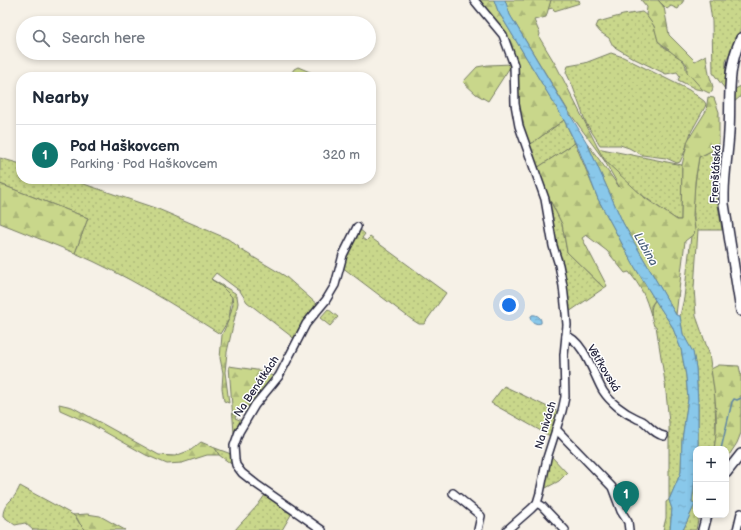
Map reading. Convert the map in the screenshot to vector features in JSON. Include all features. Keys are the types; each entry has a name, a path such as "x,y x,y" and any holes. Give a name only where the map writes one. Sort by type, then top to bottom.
{"main road":[{"name":"Frenštátská","path":"741,38 732,63 728,148 724,188 724,204 741,311"},
{"path":"729,469 741,454"},
{"path":"703,530 706,518"}],"street":[{"name":"Na nivách","path":"474,0 503,35 514,65 515,104 519,126 545,199 553,246 559,265 563,286 566,313 564,355 565,397 546,458 540,493 536,503 531,509 507,530"},
{"name":"Na Benátkách","path":"322,530 242,473 236,465 234,446 239,432 255,405 279,376 306,324 326,300 334,285 343,255 356,227"},
{"name":"Větřkovská","path":"566,336 578,345 587,359 603,391 610,399 623,410 642,420 659,435 664,436"},
{"path":"556,429 612,487 621,511 628,522 629,530"},
{"path":"453,493 481,516 478,530"},
{"path":"536,503 542,506 565,530"},
{"path":"737,530 741,513"}],"green space":[{"path":"476,0 494,0 498,11 564,120 528,146 521,125 512,53"},
{"path":"505,0 551,0 546,17 534,20 540,34 539,37 557,67 604,160 569,112 510,15"},
{"path":"551,0 579,0 580,3 554,11 553,8 548,9"},
{"path":"641,0 658,0 664,7 669,35 695,61 706,55 713,87 712,92 709,93 703,90 687,72 687,65 683,60 658,41 654,26 646,15 647,7"},
{"path":"658,0 684,0 678,9 671,6 667,9"},
{"path":"709,0 741,0 741,28 726,61 725,89 713,73 712,21"},
{"path":"642,12 653,23 659,42 683,61 686,69 703,90 696,89 678,80 680,76 677,72 666,74 633,58 613,46 609,38 600,32 596,27 598,22 623,15"},
{"path":"611,53 623,57 689,90 706,104 691,132 680,162 677,163 666,158 642,155 620,145 600,145 586,123 566,72 568,66 585,63"},
{"path":"512,64 488,101 476,94 463,82 477,67"},
{"path":"298,67 310,72 292,72"},
{"path":"741,86 741,96 733,103 733,90"},
{"path":"708,97 714,98 719,112 719,147 699,157 695,182 693,215 695,230 694,234 685,241 676,315 623,223 587,143 620,188 604,160 645,198 677,220 681,220 682,165 688,140 706,111"},
{"path":"564,120 575,143 537,168 528,146"},
{"path":"575,143 598,199 633,264 655,300 651,306 651,315 643,292 629,272 625,273 607,251 586,235 582,238 607,286 604,288 567,252 562,224 551,202 549,203 548,196 537,168"},
{"path":"719,147 717,199 722,230 698,230 694,288 696,316 709,353 715,396 716,436 714,446 698,446 696,368 693,353 683,334 680,316 684,298 691,236 695,230 694,195 699,157"},
{"path":"597,148 682,165 681,220 677,220 633,188 604,159"},
{"path":"0,158 16,163 16,184 84,184 158,209 228,239 239,247 238,248 285,276 319,306 296,340 247,302 240,291 216,273 211,279 232,297 229,319 220,334 131,280 75,253 88,218 0,184"},
{"path":"0,184 88,218 75,253 0,223"},
{"path":"551,202 562,224 567,252 604,288 569,312 549,203"},
{"path":"358,228 365,234 362,238 366,241 370,237 446,293 424,324 419,324 411,319 342,267"},
{"path":"211,279 235,293 237,296 238,303 227,352 225,372 229,403 224,401 222,388 223,373 220,358 222,335 229,319 233,304 232,297"},
{"path":"655,300 672,326 681,349 686,376 688,399 682,440 681,472 669,500 669,423 665,382 656,326 654,326 651,316 652,306"},
{"path":"328,309 338,317 330,326 320,318"},
{"path":"719,365 739,366 741,375 741,433 737,443 729,455 729,446 714,446 716,419 711,369"},
{"path":"229,366 263,371 276,378 237,431 234,433","holes":["241,409 247,412 242,421 235,418"]},
{"path":"504,386 558,412 550,436 491,403"},
{"path":"59,404 72,407 159,455 175,456 191,450 201,442 215,448 219,455 207,455 182,463 167,464 146,455 89,423 60,410"},
{"path":"215,448 231,454 234,466 219,455"},
{"path":"551,456 567,473 559,481 544,489"},
{"path":"20,486 75,516 86,530 33,530 25,523 15,525 3,516 3,513"},
{"path":"265,495 280,505 285,511 292,513 282,530 235,530 255,509"},
{"path":"669,500 672,509 670,530 663,530 666,518 666,502"},
{"path":"693,508 693,518 698,518 696,530 683,530"},
{"path":"87,514 100,516 125,530 86,530 73,515"}],"water":[{"path":"494,0 505,0 510,15 587,143 623,223 676,315 680,316 683,334 693,352 696,368 698,403 698,446 693,446 693,508 683,530 670,530 672,509 669,500 681,472 682,440 688,399 686,376 681,349 672,326 633,264 598,199 579,150 564,120 498,11"},
{"path":"532,315 539,317 541,323 539,324 533,322 530,318"}],"waterway":[{"path":"722,446 732,402 734,399 737,400 741,398"}],"place":[{"name":"Pod Haškovcem","path":"626,514"}],"water label":[{"name":"Lubina","path":"646,249"}]}
